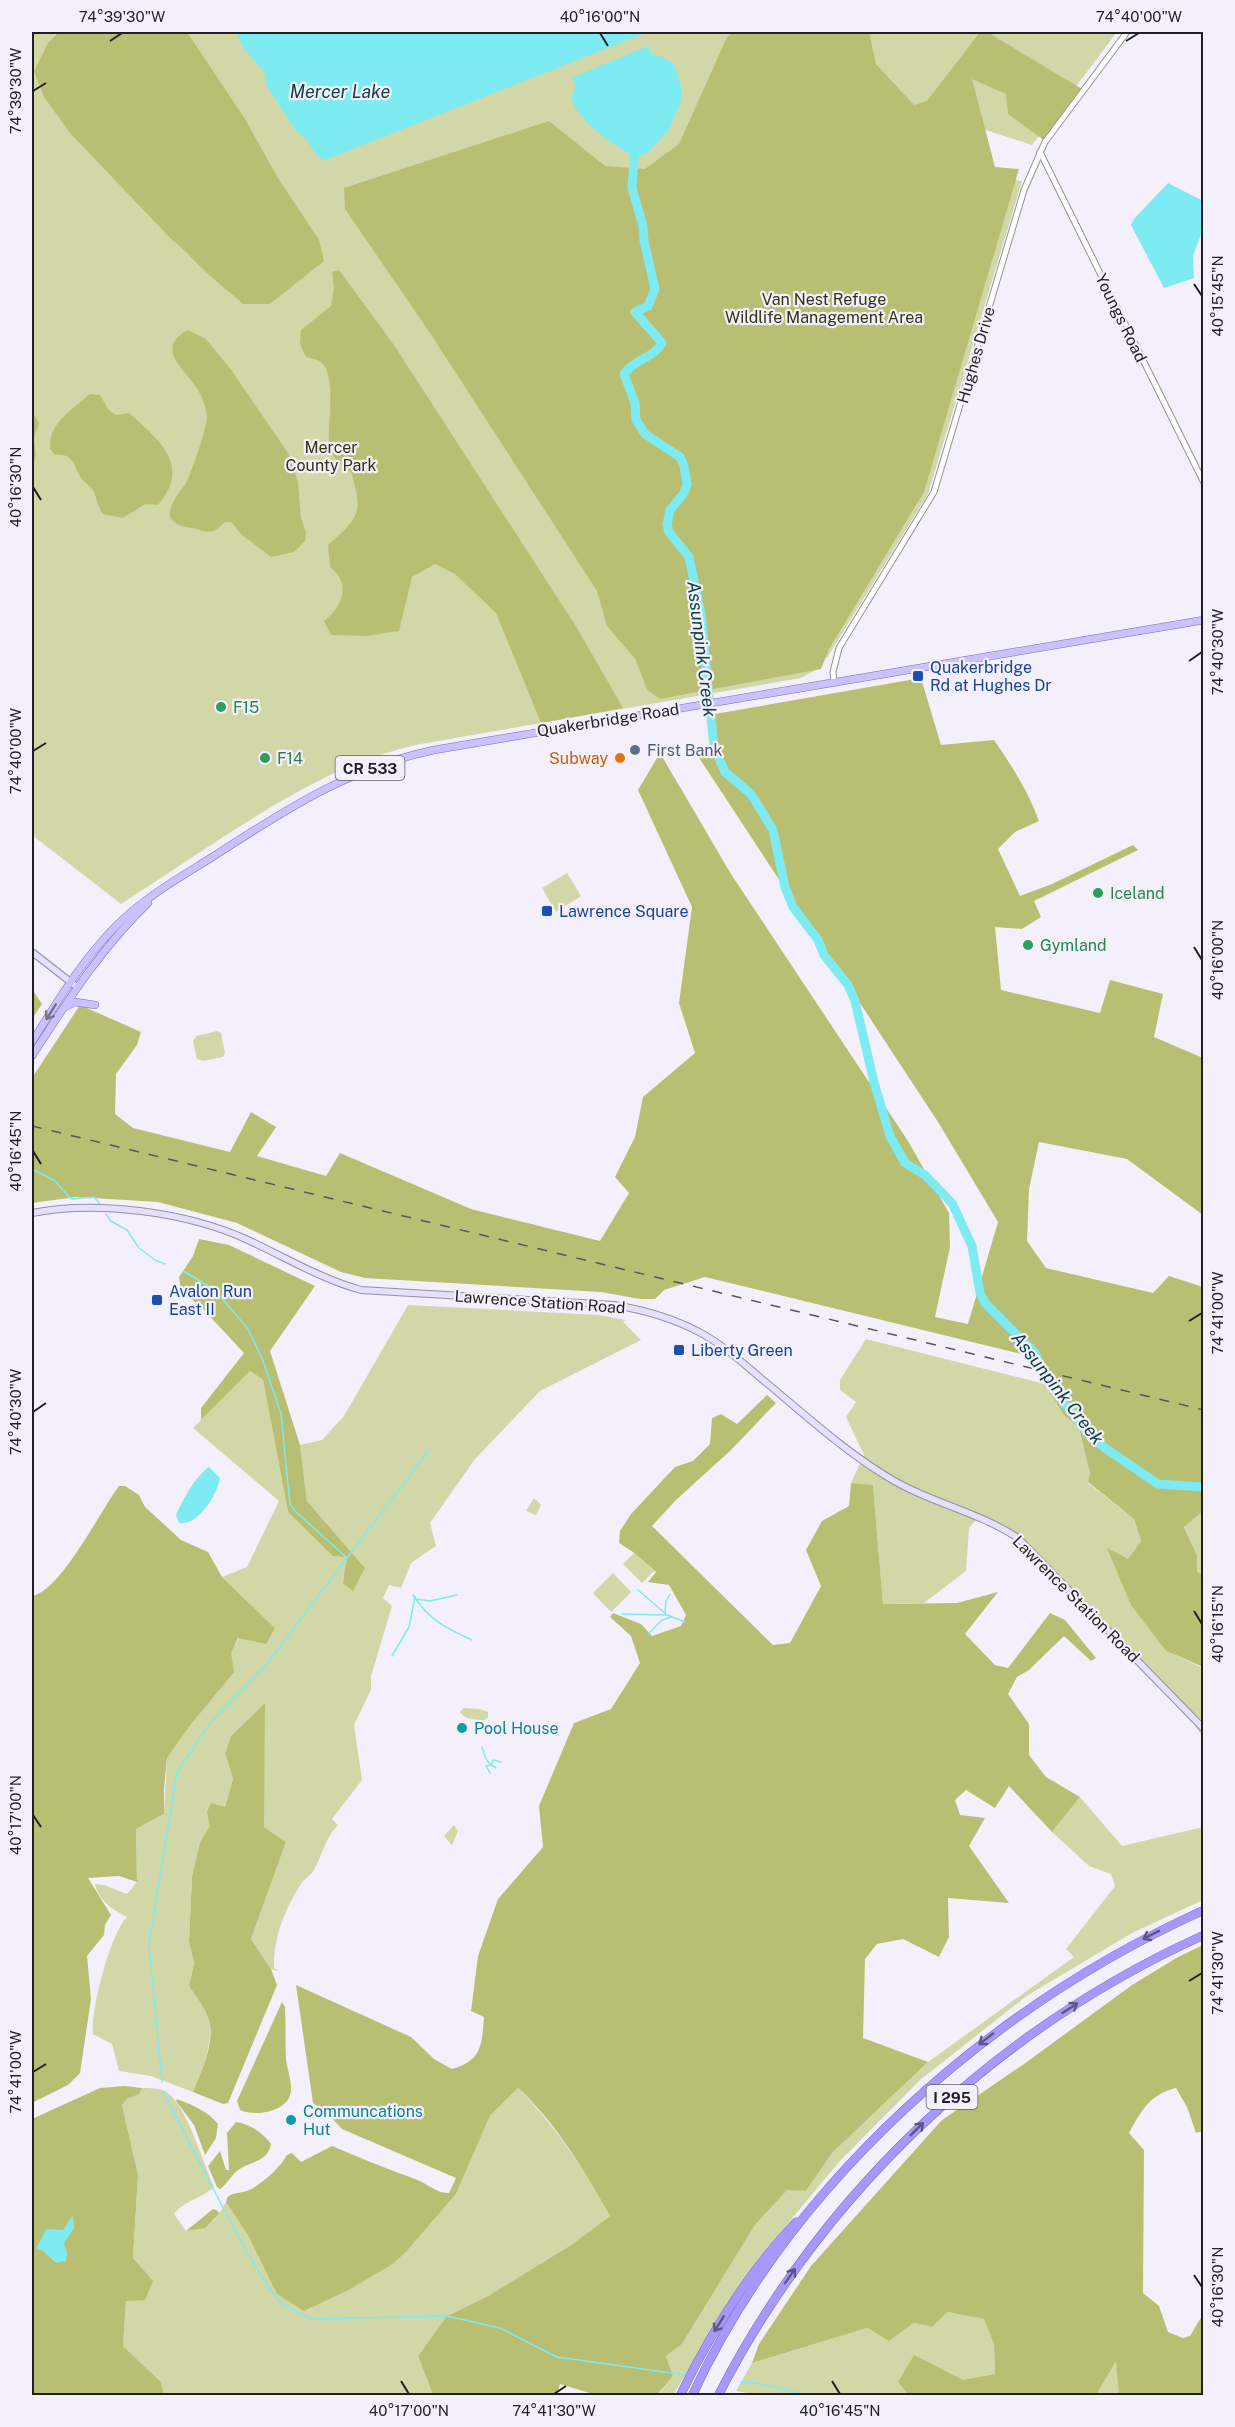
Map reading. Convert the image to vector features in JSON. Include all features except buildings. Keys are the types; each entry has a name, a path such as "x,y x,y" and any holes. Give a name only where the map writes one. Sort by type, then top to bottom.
{"highway":[{"name":"I 295","path":"692,2396 725,2334 759,2279 798,2227 836,2182 927,2089 1008,2022 1095,1965 1203,1910"},
{"name":"I 295","path":"718,2396 778,2292 809,2250 856,2194 930,2117 981,2072 1049,2021 1136,1968 1203,1935"},
{"path":"680,2396 715,2330 748,2280 794,2225 836,2182"},
{"path":"723,2386 723,2396"}],"main road":[{"name":"Quakerbridge Road","path":"74,984 102,940 143,902 300,801 338,781 379,765 434,750 1203,620"},
{"path":"32,952 74,984"},
{"name":"CR 533","path":"32,1056 63,1008 74,984"},
{"name":"CR 533","path":"32,1042 74,984"},
{"path":"63,1008 75,1002 95,1005"},
{"name":"Lawrence Station Road","path":"32,1213 75,1209 114,1209 179,1218 246,1239 325,1277 361,1290 597,1304 630,1308 662,1316 714,1341 831,1436 896,1482 927,1498 993,1524 1018,1538 1203,1729"}],"street":[{"name":"Hughes Drive","path":"834,682 832,672 839,648 934,492 1024,190 1040,152 1127,32"},
{"name":"Youngs Road","path":"1040,152 1203,483"}],"green space":[{"name":"Mercer County Park","path":"32,32 1117,32 1032,145 983,129 970,173 1022,181 928,494 827,658 742,648 821,667 801,678 415,745 371,758 345,768 287,798 121,904 32,835"},
{"path":"59,32 187,32 245,119 278,178 319,240 324,261 270,304 243,304 203,270 70,133 44,97 34,71 48,43"},
{"name":"Van Nest Refuge Wildlife Management Area","path":"734,32 869,32 876,64 914,105 927,101 980,32 987,32 1082,89 1045,141 1008,114 1006,94 972,79 995,167 1019,169 924,492 829,649 821,669 660,699 647,690 636,660 607,626 597,591 430,333 345,209 344,188 549,121 605,166 645,169 679,144 727,37"},
{"path":"339,270 394,345 577,628 623,708 541,723 496,613 455,574 435,564 412,577 399,631 366,636 331,635 324,621 340,602 343,587 337,573 330,567 328,545 352,521 358,506 351,472 337,461 329,444 330,387 325,367 319,361 306,357 300,344 301,330 331,306 334,288 332,272"},
{"path":"188,330 206,339 232,371 288,453 298,482 301,518 306,532 305,541 294,552 271,557 242,535 231,522 225,522 209,532 180,525 170,516 177,495 188,478 202,440 207,418 206,408 199,392 181,368 173,352 173,345 178,337"},
{"path":"90,394 100,395 108,409 116,415 129,413 151,433 168,454 172,465 172,478 168,491 158,505 145,504 123,518 103,514 94,492 81,478 70,458 55,455 50,449 50,440 57,424"},
{"path":"32,411 39,423 34,438 36,457 32,467"},
{"path":"921,678 941,745 994,740 1030,799 1039,821 1015,832 998,849 1020,896 1052,884 1133,845 1138,850 1034,901 1041,917 1022,929 995,927 1001,990 1100,1013 1110,980 1163,994 1154,1037 1203,1058 1203,1215 1127,1159 1039,1142 1029,1189 1027,1241 1046,1268 1153,1293 1169,1276 1203,1287 1203,1511 1184,1527 1197,1555 1197,1571 1203,1576 1203,1670 1201,1666 1166,1651 1131,1605 1107,1548 1128,1559 1141,1541 1134,1519 1088,1482 1090,1474 1079,1428 1063,1414 1045,1384 1038,1358 705,1277 664,1290 655,1299 640,1299 601,1292 365,1278 341,1272 237,1223 158,1202 76,1197 32,1203 32,1078 80,1005 141,1032 137,1045 116,1074 115,1114 133,1128 230,1152 251,1112 276,1127 257,1156 326,1176 340,1153 471,1209 600,1241 629,1193 615,1177 635,1137 643,1097 695,1053 679,1003 692,907 638,790 660,753 731,874 908,1141 949,1213 950,1247 935,1317 968,1324 998,1222 938,1122 694,750 711,745 709,715"},
{"path":"567,873 581,896 556,912 542,888"},
{"path":"32,989 42,1004 32,1019"},
{"path":"217,1031 221,1033 225,1053 223,1057 203,1061 197,1059 193,1041 196,1036"},
{"path":"199,1239 229,1245 315,1286 270,1351 300,1445 307,1501 365,1568 353,1591 343,1583 347,1557 333,1556 288,1512 263,1380 250,1371 201,1420 201,1408 244,1353 203,1309 181,1290 179,1277 193,1256"},
{"path":"408,1305 599,1315 626,1320 623,1322 641,1340 540,1391 475,1459 430,1523 436,1546 411,1563 401,1588 389,1585 383,1598 392,1606 371,1676 371,1690 354,1725 362,1780 332,1819 338,1825 314,1870 301,1884 285,1914 274,1957 274,1968 279,1971 271,1969 251,1939 286,1842 264,1827 264,1704 231,1736 225,1753 233,1779 225,1807 200,1842 192,1876 189,1941 194,1963 189,1986 207,2015 210,2025 209,2044 204,2064 193,2092 151,2076 119,2071 112,2044 93,2034 93,2023 98,1991 108,1955 127,1917 103,1900 95,1884 127,1894 137,1882 136,1829 164,1814 167,1758 192,1723 239,1638 275,1628 222,1577 247,1567 279,1501 193,1428 250,1371 263,1380 288,1512 365,1568 307,1501 300,1445 322,1440 344,1416"},
{"path":"866,1339 1045,1384 1063,1414 1079,1428 1090,1475 1088,1483 1134,1519 1141,1541 1128,1560 1108,1549 1166,1651 1203,1670 1203,1737 1178,1702 1022,1541 979,1517 969,1528 966,1571 924,1603 883,1604 873,1486 851,1483 864,1455 846,1417 856,1402 840,1390 840,1380"},
{"path":"767,1395 776,1403 652,1526 773,1645 790,1643 821,1586 806,1550 822,1521 849,1506 851,1483 873,1485 883,1604 957,1603 998,1592 965,1634 995,1665 1008,1668 1050,1613 1065,1620 1096,1658 1091,1661 1064,1636 1029,1670 1017,1677 1008,1694 1029,1724 1029,1755 1046,1777 1080,1797 1052,1832 1009,1786 995,1808 966,1790 955,1800 960,1815 985,1818 969,1846 1009,1903 948,1898 949,1937 939,1957 903,1939 877,1944 865,1959 863,2038 928,2062 832,2153 806,2191 787,2190 755,2225 682,2344 666,2356 673,2376 657,2395 596,2395 560,2384 557,2395 433,2395 418,2356 447,2316 488,2296 571,2245 610,2216 580,2165 557,2132 518,2088 490,2116 456,2194 393,2264 349,2290 304,2311 277,2294 249,2237 226,2202 232,2194 249,2190 265,2180 287,2155 292,2153 301,2162 332,2146 445,2193 449,2193 456,2178 342,2129 327,2113 313,2103 296,1985 411,2037 434,2059 452,2069 462,2066 475,2056 481,2043 484,2017 471,2011 478,1956 498,1899 543,1847 539,1806 574,1723 611,1709 640,1663 631,1636 610,1617 613,1613 641,1624 652,1636 681,1626 686,1615 669,1585 648,1582 656,1572 619,1543 620,1531 631,1514 675,1467 693,1461 710,1444 712,1418 721,1414 737,1424"},
{"path":"119,1486 125,1486 139,1495 145,1507 181,1540 208,1552 222,1577 275,1628 266,1644 238,1638 231,1653 234,1672 167,1758 164,1814 136,1829 137,1882 119,1876 88,1878 111,1915 105,1925 104,1935 87,1956 91,1999 80,2073 68,2085 32,2103 32,1596 43,1591 67,1566"},
{"path":"534,1498 541,1505 536,1515 526,1511"},
{"path":"1203,1511 1203,1576 1197,1571 1197,1555 1184,1526"},
{"path":"634,1553 654,1571 642,1583 623,1564"},
{"path":"613,1573 631,1592 611,1612 593,1593"},
{"path":"265,1703 264,1827 286,1842 251,1939 271,1969 277,1985 228,2103 223,2104 193,2092 207,2054 211,2034 207,2015 189,1986 194,1963 189,1941 192,1876 200,1842 210,1826 207,1812 211,1803 225,1807 233,1779 225,1753 231,1736"},
{"path":"464,1708 488,1712 488,1717 482,1722 468,1718 460,1712"},
{"path":"1080,1797 1122,1846 1203,1827 1203,1900 1132,1933 1028,1995 920,2080 839,2162 759,2258 673,2395 657,2396 673,2376 666,2356 682,2344 755,2225 787,2189 806,2191 832,2153 928,2062 1074,1957 1066,1949 1115,1886 1111,1874 1089,1866 1052,1832"},
{"path":"454,1825 458,1831 452,1845 444,1836"},
{"path":"1203,1945 1203,2131 1196,2133 1187,2107 1176,2088 1159,2094 1147,2104 1129,2133 1144,2150 1143,2293 1159,2306 1168,2332 1183,2338 1190,2336 1203,2314 1203,2395 1119,2395 1116,2362 1096,2395 909,2395 898,2382 914,2355 963,2380 995,2374 994,2344 984,2319 948,2312 932,2327 914,2323 889,2341 867,2328 752,2363 759,2344 811,2266 942,2120 1024,2064 1132,1985 1178,1957"},
{"path":"282,2002 285,2007 286,2059 291,2087 289,2098 278,2108 262,2113 240,2110 237,2101"},
{"path":"125,2086 142,2088 139,2094 127,2099 122,2105 138,2175 133,2258 153,2281 145,2300 126,2301 123,2346 161,2382 164,2395 40,2396 32,2393 32,2119 100,2088"},
{"path":"142,2088 162,2090 173,2097 194,2135 214,2187 178,2209 174,2214 186,2231 206,2226 218,2215 226,2202 304,2311 349,2290 393,2264 406,2252 456,2194 490,2116 518,2088 545,2118 568,2149 610,2216 571,2245 488,2296 447,2316 418,2356 433,2395 164,2395 161,2382 123,2346 126,2301 133,2258 138,2175 122,2105 127,2099 138,2094"},
{"path":"177,2099 205,2112 218,2124 216,2138 205,2155 194,2125 176,2101"},
{"path":"236,2122 256,2130 271,2144 266,2155 237,2171 220,2189 208,2166 220,2151 226,2170 229,2170 227,2133"},
{"path":"213,2209 219,2214 205,2228 186,2231"},
{"path":"948,2312 984,2318 994,2344 995,2374 963,2381 899,2382 909,2395 763,2396 736,2391 752,2363 867,2328 889,2341 914,2323 932,2327"},
{"path":"1117,2361 1119,2395 1096,2395"}],"water":[{"name":"Mercer Lake","path":"236,32 648,32 325,160 318,157 306,139 295,130 267,86 264,72 244,49"},
{"path":"648,46 651,53 669,60 675,66 681,87 681,101 669,130 647,153 635,157 607,139 583,118 571,99 576,84 571,78"},
{"path":"1168,183 1203,201 1203,229 1193,256 1194,278 1164,288 1131,225"},
{"path":"209,1467 220,1478 215,1493 200,1515 186,1523 179,1523 176,1515 182,1502 194,1482"},
{"path":"73,2215 74,2228 64,2243 67,2253 66,2261 56,2263 43,2251 36,2249 46,2229 63,2230"}],"waterway":[{"name":"Assunpink Creek","path":"635,146 632,188 643,226 644,241 655,289 648,306 635,312 662,343 654,352 633,365 624,374 635,403 636,420 645,434 680,457 684,466 687,484 684,493 670,510 667,525 669,532 689,557 701,614 714,747 725,772 751,794 773,830 785,887 793,907 818,940 824,955 848,985 855,1001 874,1082 890,1136 905,1163 925,1175 952,1203 972,1246 980,1293 985,1303 1035,1353 1048,1382 1090,1436 1158,1484 1204,1487"},
{"path":"32,1169 55,1181 71,1199 94,1197 100,1204"},
{"path":"106,1214 111,1221 127,1230 139,1248 155,1260 165,1264"},
{"path":"183,1271 214,1289 248,1329 262,1358 281,1414 290,1504 346,1557"},
{"path":"162,2082 149,1945 177,1772 210,1723 266,1665 429,1450"},
{"path":"638,1590 667,1615 685,1622"},
{"path":"665,1612 666,1601 670,1594"},
{"path":"413,1595 416,1599 430,1601 457,1595"},
{"path":"392,1656 409,1627 415,1597"},
{"path":"416,1599 434,1619 472,1640"},
{"path":"622,1614 666,1615"},
{"path":"648,1634 662,1620 671,1617"},
{"path":"482,1747 491,1765 493,1760 501,1762"},
{"path":"490,1773 486,1766 491,1765 496,1768"},
{"path":"163,2091 233,2227 266,2284 282,2304 312,2319 447,2316 500,2328 557,2357 686,2375"},
{"path":"741,2382 762,2384 812,2396"}],"railway":[{"path":"32,1126 1204,1410"}],"place":[{"name":"Quakerbridge Rd at Hughes Dr","path":"918,676"},
{"name":"F15","path":"221,707"},
{"name":"First Bank","path":"635,750"},
{"name":"F14","path":"265,758"},
{"name":"Subway","path":"620,758"},
{"name":"Iceland","path":"1098,893"},
{"name":"Lawrence Square","path":"547,911"},
{"name":"Gymland","path":"1028,945"},
{"name":"Avalon Run East II","path":"157,1300"},
{"name":"Liberty Green","path":"679,1350"},
{"name":"Pool House","path":"462,1728"},
{"name":"Communcations Hut","path":"291,2120"}]}
